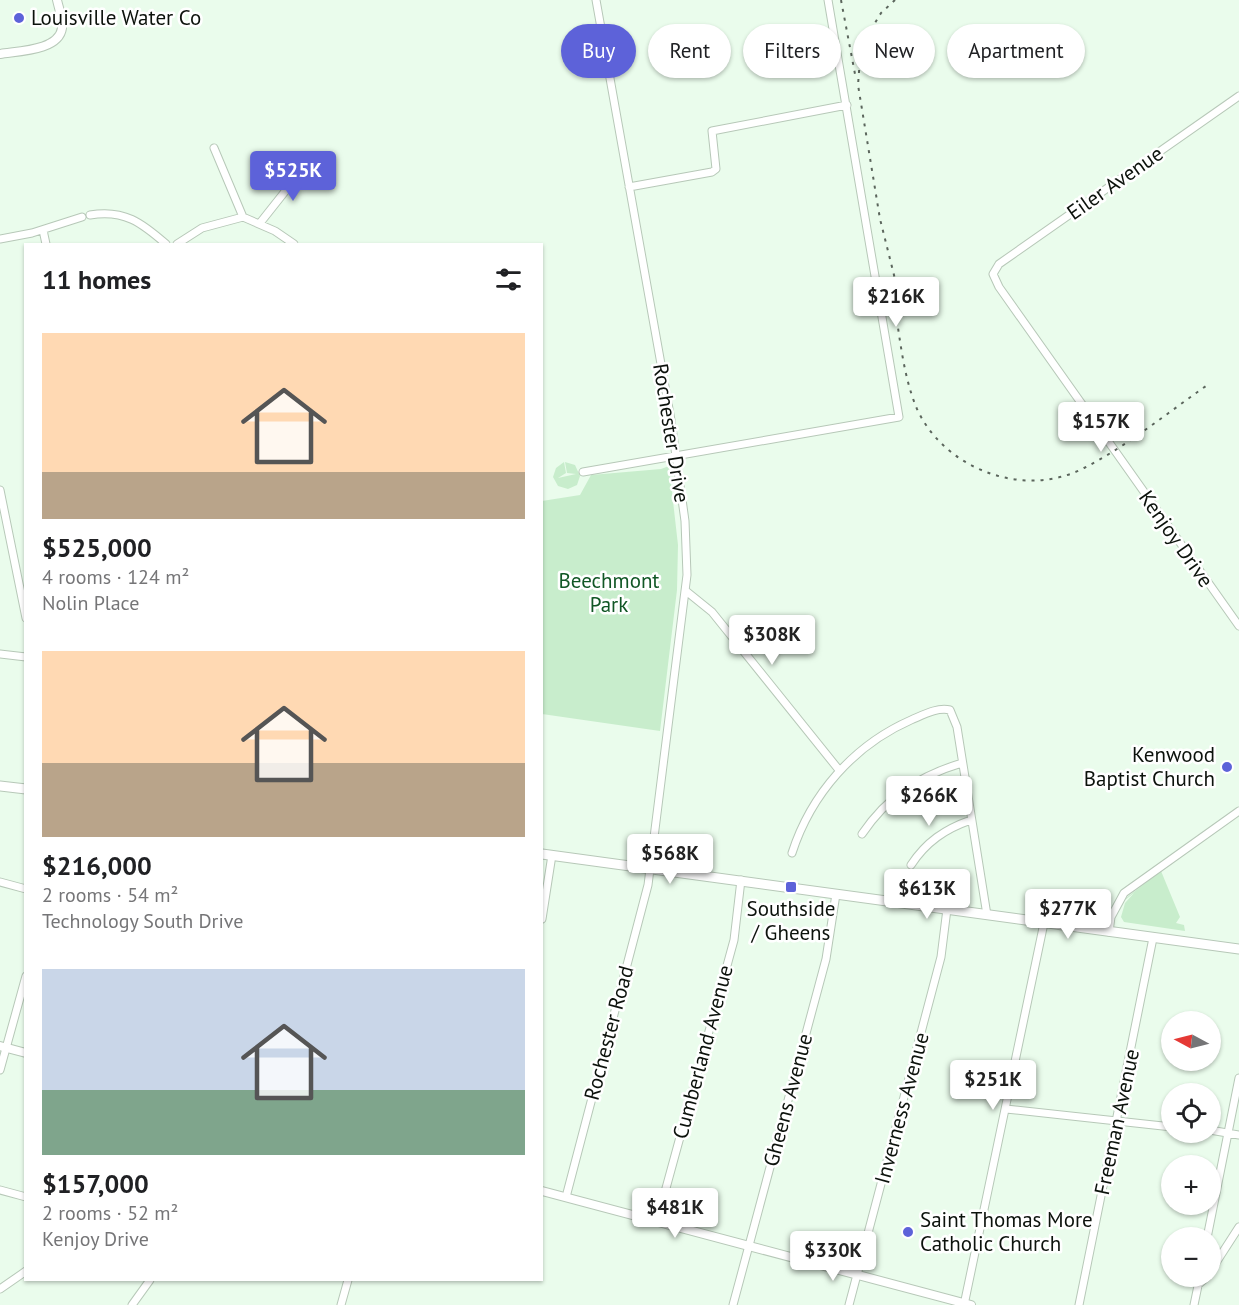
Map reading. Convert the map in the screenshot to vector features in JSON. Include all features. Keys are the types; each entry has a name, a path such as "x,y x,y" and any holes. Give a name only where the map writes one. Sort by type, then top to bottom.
{"main road":[{"path":"0,786 24,789"},
{"path":"543,854 1239,950"}],"street":[{"path":"0,54 44,46 55,40 62,27 57,0"},
{"name":"Rochester Drive","path":"596,0 685,520 686,591 650,869"},
{"path":"583,472 899,417 828,0"},
{"name":"Eiler Avenue","path":"993,272 999,264 1239,96"},
{"path":"629,187 712,172 716,169 717,163 712,131 847,105"},
{"path":"214,148 243,217"},
{"path":"260,223 306,165"},
{"path":"0,239 43,230 86,216 108,213 130,217 146,226 165,243"},
{"path":"178,243 195,231 243,217 260,223 292,243"},
{"path":"43,230 46,243"},
{"name":"Kenjoy Drive","path":"993,272 999,287 1239,626"},
{"path":"0,490 24,608"},
{"path":"686,591 712,612 839,770"},
{"path":"0,654 24,657"},
{"path":"792,853 811,809 839,770 884,734 941,709 953,713 987,915"},
{"path":"862,834 887,804 914,782 935,771 962,763"},
{"path":"1109,932 1116,904 1124,893 1239,811"},
{"path":"911,865 932,840 954,826 971,820"},
{"path":"543,913 552,855"},
{"name":"Rochester Road","path":"566,1197 648,885 650,869"},
{"name":"Cumberland Avenue","path":"657,1221 734,940 741,880"},
{"path":"0,882 24,888"},
{"name":"Gheens Avenue","path":"733,1305 826,959 836,894"},
{"name":"Inverness Avenue","path":"849,1305 941,957 947,909"},
{"path":"543,1191 967,1304 1044,923"},
{"name":"Freeman Avenue","path":"1079,1305 1153,938"},
{"path":"0,1070 3,1047 24,982"},
{"path":"3,1047 24,1052"},
{"path":"1209,1227 1238,1094 1239,1078"},
{"path":"1006,1109 1161,1126"},
{"path":"1221,1131 1239,1135"},
{"path":"0,1190 24,1196"},
{"path":"1221,1255 1239,1227"},
{"path":"0,1289 24,1272"},
{"path":"132,1305 149,1281"},
{"path":"341,1305 348,1281"},
{"path":"1194,1305 1198,1287"}],"green space":[{"path":"564,462 566,473 558,478 576,474 567,473 565,462 575,465 580,476 577,485 568,489 558,486 553,477 556,468"},
{"name":"Beechmont Park","path":"669,466 678,545 677,590 660,731 543,714 543,501 580,495 591,475 661,469"},
{"path":"1161,871 1180,917 1176,923 1184,925 1185,931 1124,922 1121,917 1125,903 1134,893 1125,900"}],"railway":[{"path":"841,0 853,63"},
{"path":"895,0 881,13 869,33 860,59 858,85 880,219 898,291"},
{"path":"894,302 905,370 917,409 930,430 947,448 967,463 989,473 1013,479 1037,480 1061,477 1084,468 1131,440 1206,386"}],"place":[{"name":"Louisville Water Co","path":"19,18"},
{"name":"Kenwood Baptist Church","path":"1227,767"},
{"name":"Southside / Gheens","path":"791,887"},
{"name":"Saint Thomas More Catholic Church","path":"908,1232"}]}
